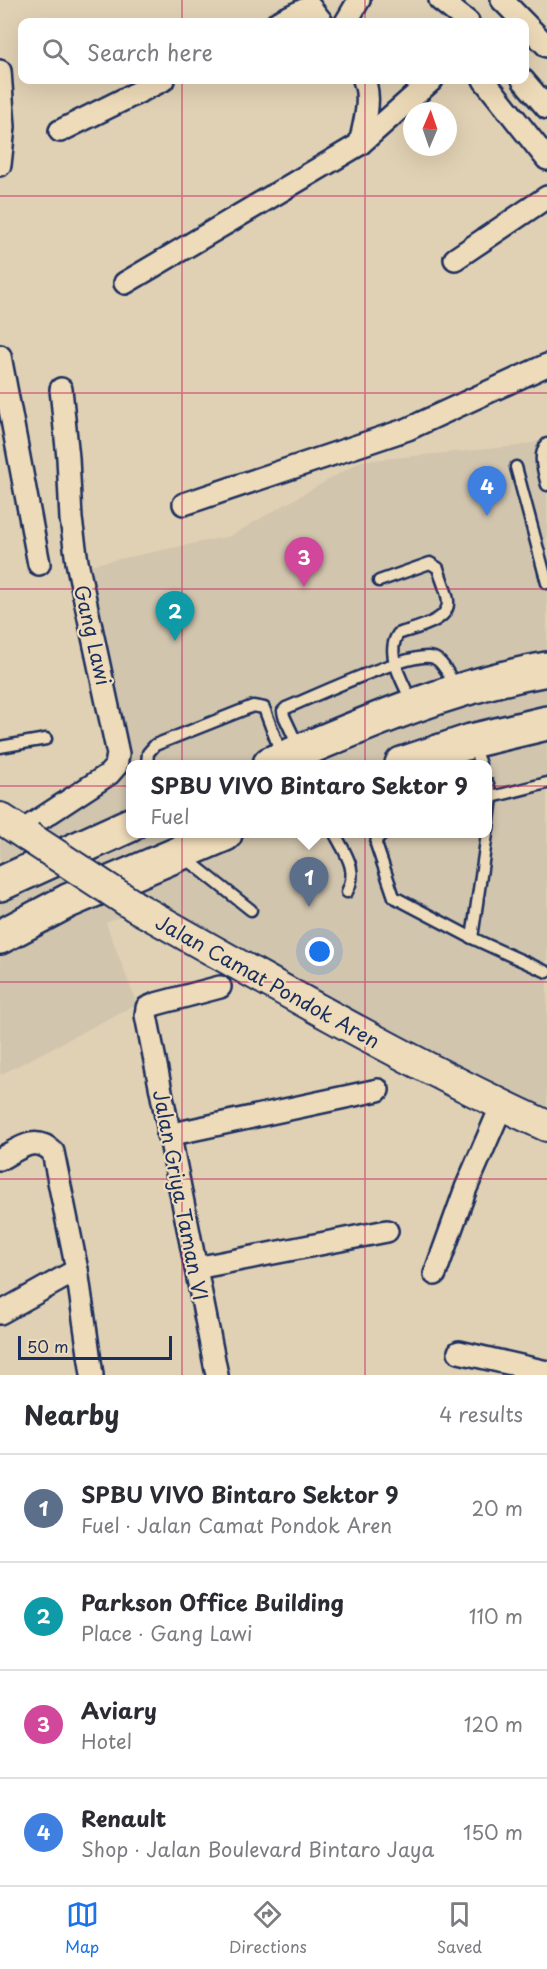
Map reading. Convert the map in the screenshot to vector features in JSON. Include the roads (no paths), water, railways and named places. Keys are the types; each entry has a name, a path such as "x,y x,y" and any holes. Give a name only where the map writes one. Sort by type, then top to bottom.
{"main road":[{"path":"284,758 413,704 508,676 547,669"},
{"path":"427,760 466,752 547,723"},
{"path":"0,884 126,827"},
{"name":"Jalan Camat Pondok Aren","path":"17,829 136,907 363,1035 547,1126"},
{"path":"0,937 68,901 216,838"}],"street":[{"path":"348,18 359,0"},
{"path":"440,0 463,18"},
{"path":"502,0 520,18"},
{"path":"290,18 314,10"},
{"path":"529,28 547,46"},
{"path":"0,71 4,127 0,165"},
{"path":"60,131 155,84"},
{"path":"360,144 367,113 366,84"},
{"path":"125,283 360,144 428,84"},
{"path":"487,84 547,159"},
{"path":"526,84 547,108"},
{"path":"455,259 547,197"},
{"path":"0,356 39,564"},
{"path":"184,504 408,429 547,365"},
{"name":"Gang Lawi","path":"17,829 109,774 116,766 118,754 77,562 71,519 61,389"},
{"name":"Jalan Griya Taman VI","path":"217,1375 146,1015 147,1008 156,1004 220,987"},
{"path":"168,1135 378,1090"},
{"path":"435,1274 466,1188 502,1105"},
{"path":"0,1159 30,1143 38,1142 46,1145 53,1152 77,1270 92,1375"},
{"path":"196,1268 387,1231"},
{"path":"0,1313 77,1270"},
{"path":"459,1352 547,1372"}],"lane":[{"path":"547,444 542,450 542,457 547,485"},
{"path":"516,467 547,582"},
{"path":"379,581 430,563 438,568 448,603 446,612 440,619 398,634 393,647 396,663 413,704"},
{"path":"284,758 283,711 286,708 396,663 428,656 436,658 458,690"},
{"path":"147,760 148,753 155,745 253,706 264,708 267,713 284,758"},
{"path":"0,747 46,740"},
{"path":"492,797 547,783"},
{"path":"337,838 353,870 351,885 347,892"},
{"path":"377,838 376,844 394,897 472,938 547,972"},
{"path":"472,938 486,838"},
{"path":"180,854 251,910"}],"place":[{"name":"Renault","path":"487,516"},
{"name":"Aviary","path":"304,587"},
{"name":"Parkson Office Building","path":"175,641"},
{"name":"SPBU VIVO Bintaro Sektor 9","path":"309,907"}]}
